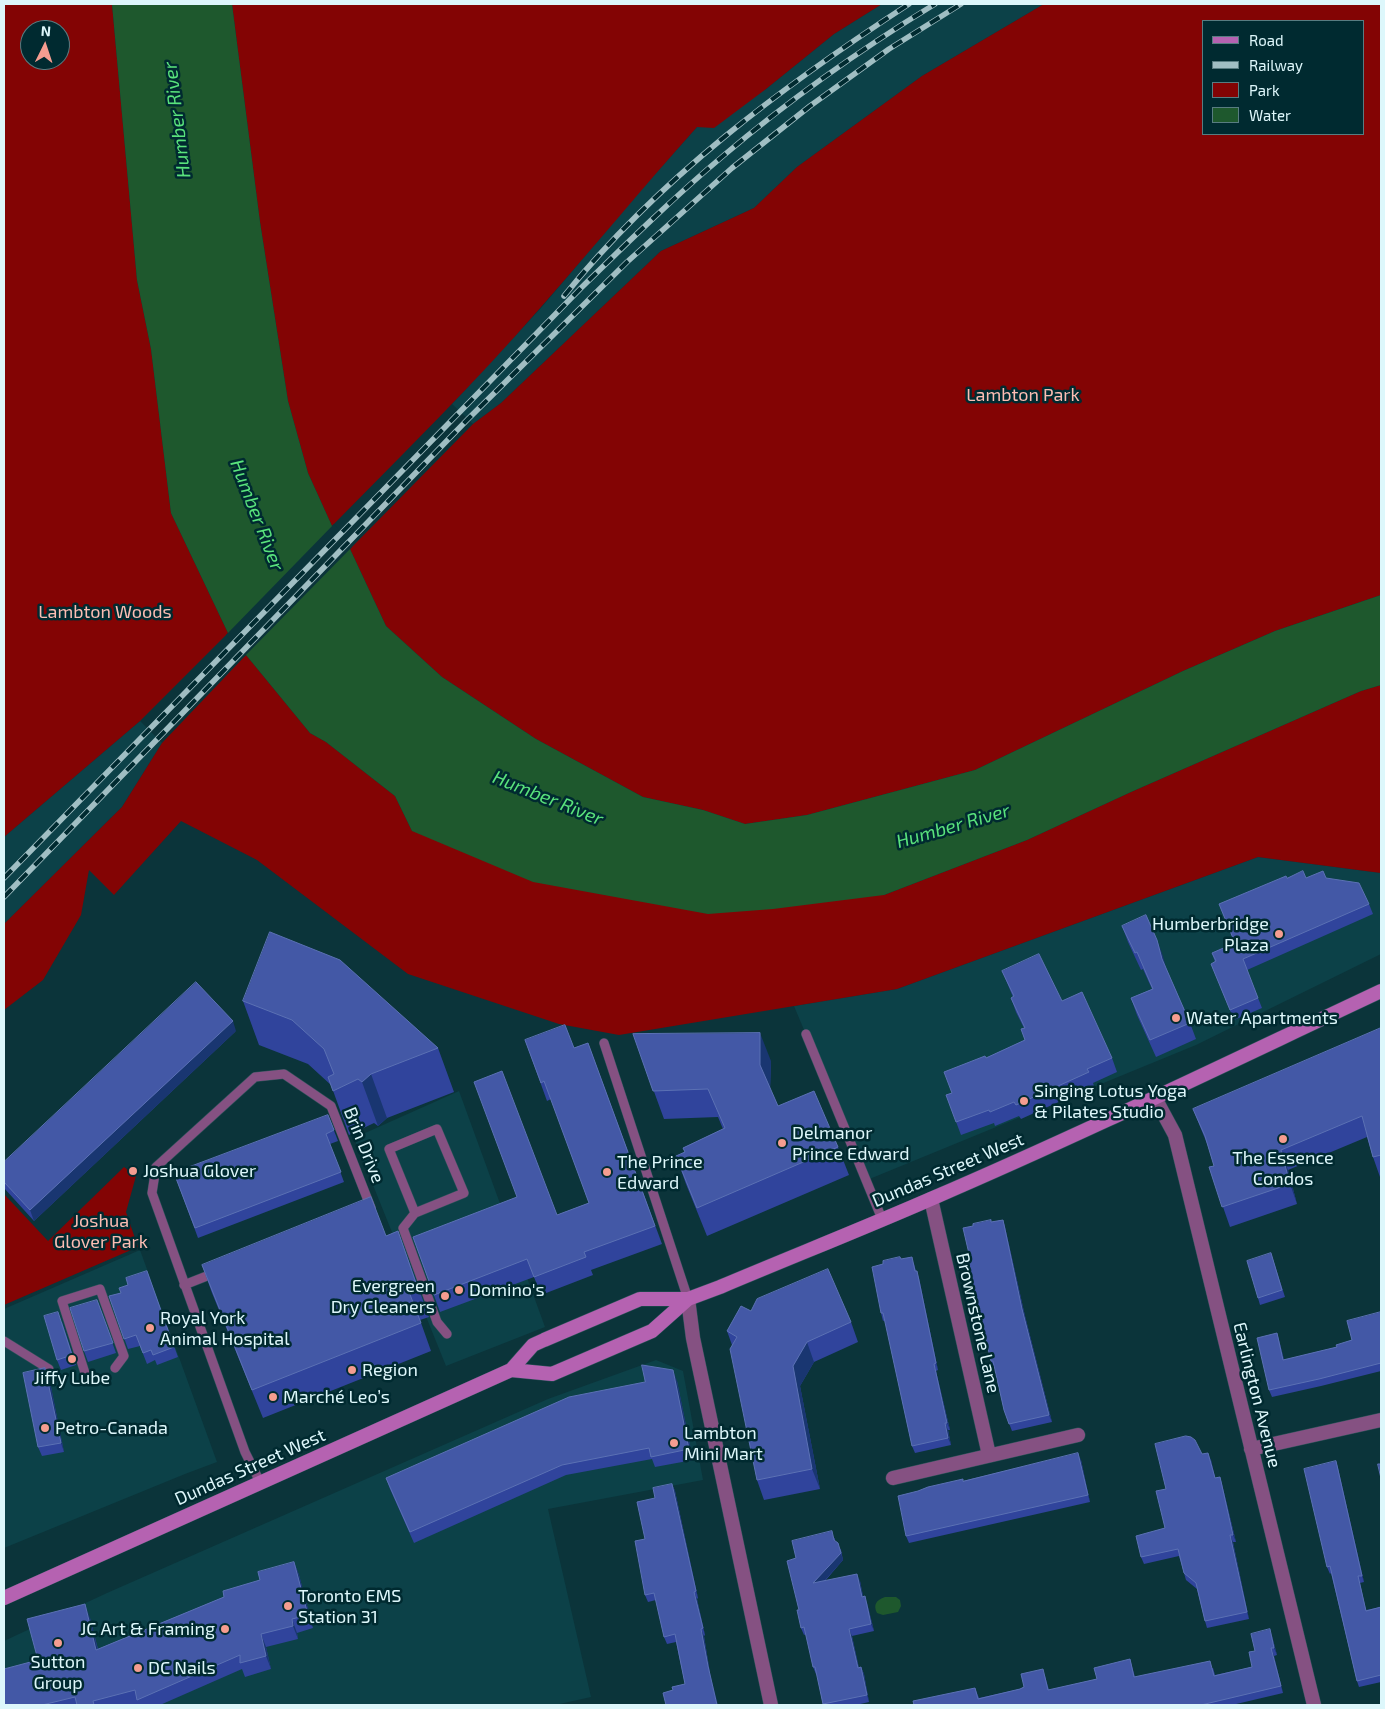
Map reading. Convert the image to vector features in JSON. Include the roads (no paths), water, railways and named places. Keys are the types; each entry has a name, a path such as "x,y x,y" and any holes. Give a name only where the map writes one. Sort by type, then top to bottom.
{"main road":[{"name":"Dundas Street West","path":"4,1598 511,1370 533,1345 640,1299 688,1298 720,1287 931,1199 1155,1098 1381,991"},
{"name":"Dundas Street West","path":"511,1370 552,1374 652,1331 688,1298"}],"street":[{"name":"Earlington Avenue","path":"1155,1098 1175,1135 1314,1705"},
{"name":"Brownstone Lane","path":"931,1199 989,1455"},
{"path":"688,1298 693,1338 771,1705"},
{"path":"1251,1449 1381,1420"},
{"path":"893,1478 1078,1435"}],"lane":[{"path":"806,1034 882,1219"},
{"path":"604,1043 688,1298"},
{"name":"Brin Drive","path":"184,1285 152,1194 156,1167 255,1077 284,1074 331,1106 372,1209 363,1212"},
{"path":"415,1213 389,1149 438,1128 464,1193 415,1213 402,1228 438,1322 447,1334"},
{"path":"230,1266 184,1285 245,1452 260,1482"},
{"path":"84,1373 62,1301 100,1289 124,1356 115,1368"},
{"path":"4,1341 49,1369"}],"water":[{"name":"Humber River","path":"112,4 232,4 260,222 288,401 308,473 332,526 350,549 386,626 442,677 536,739 643,797 703,810 745,824 807,815 975,770 1183,671 1275,631 1381,595 1381,685 1361,691 1027,840 884,895 773,909 708,914 533,882 412,831 395,796 326,742 310,733 228,633 171,513 151,349 137,280"},
{"path":"885,1597 896,1597 900,1600 901,1606 898,1612 883,1615 877,1613 876,1603"}],"railway":[{"path":"564,296 640,212 725,136 815,68 909,4"},
{"path":"4,878 581,288 650,221 748,135 800,95 853,57 935,4"},
{"path":"4,897 468,419 627,262 732,168 810,106 889,49 961,4"}],"place":[{"name":"Humberbridge Plaza","path":"1279,934"},
{"name":"Water Apartments","path":"1176,1018"},
{"name":"Singing Lotus Yoga & Pilates Studio","path":"1024,1101"},
{"name":"The Essence Condos","path":"1283,1139"},
{"name":"Delmanor Prince Edward","path":"782,1143"},
{"name":"Joshua Glover","path":"133,1171"},
{"name":"The Prince Edward","path":"607,1172"},
{"name":"Domino's","path":"459,1290"},
{"name":"Evergreen Dry Cleaners","path":"445,1296"},
{"name":"Royal York Animal Hospital","path":"150,1328"},
{"name":"Jiffy Lube","path":"72,1359"},
{"name":"Region","path":"352,1370"},
{"name":"Marché Leo’s","path":"273,1397"},
{"name":"Petro-Canada","path":"45,1428"},
{"name":"Lambton Mini Mart","path":"674,1443"},
{"name":"Toronto EMS Station 31","path":"288,1606"},
{"name":"JC Art & Framing","path":"225,1629"},
{"name":"Sutton Group","path":"58,1643"},
{"name":"DC Nails","path":"138,1668"}],"park label":[{"name":"Lambton Park","path":"1023,395"},
{"name":"Lambton Woods","path":"105,612"},
{"name":"Joshua Glover Park","path":"101,1231"}]}
